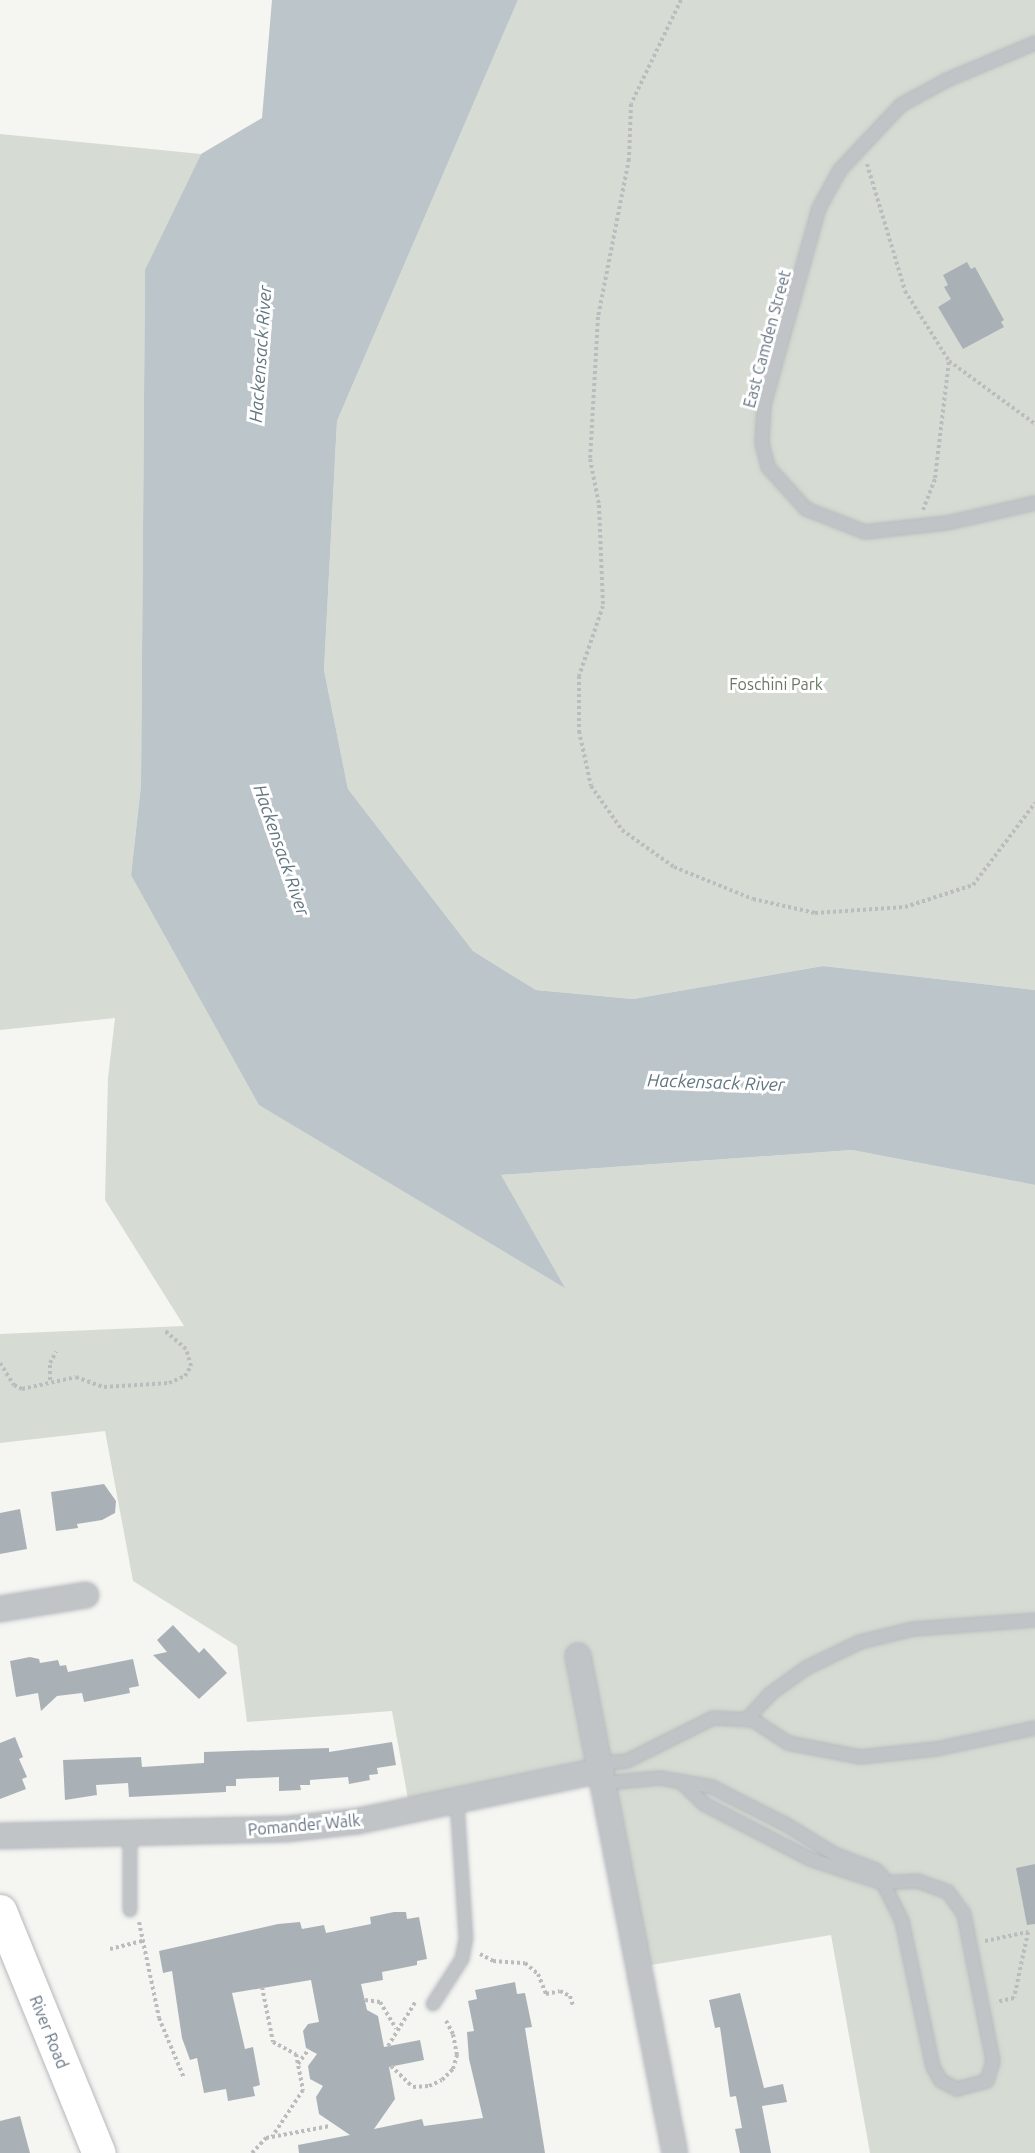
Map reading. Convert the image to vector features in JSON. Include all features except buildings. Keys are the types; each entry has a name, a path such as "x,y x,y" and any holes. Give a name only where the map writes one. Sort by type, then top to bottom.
{"main road":[{"name":"River Road","path":"2,1922 99,2153"}],"street":[{"path":"0,1609 86,1595"},
{"path":"579,1656 675,2153"},
{"name":"Pomander Walk","path":"0,1836 287,1829 457,1802 603,1772"}],"lane":[{"name":"East Camden Street","path":"1035,43 946,80 901,105 840,170 819,208 764,405 762,443 768,467 806,509 865,532 911,528 1035,503"},
{"path":"747,1719 770,1694 806,1668 860,1642 913,1629 1035,1620"},
{"path":"603,1772 713,1718 747,1719 788,1743 860,1757 936,1749 1035,1728"},
{"path":"603,1772 660,1778 684,1785 722,1791 834,1854 876,1870 883,1883 902,1921 933,2067 949,2087 976,2086 991,2074 993,2061 964,1914 948,1892 918,1881 883,1883 794,1852 704,1803 684,1785"},
{"path":"433,2004 462,1959 466,1941 457,1802"},
{"path":"130,1833 134,1910"}],"path":[{"path":"681,0 631,104 629,159 598,317 590,459 599,505 603,606 579,676 579,731 591,786 622,830 674,867 743,896 815,912 905,907 973,885 1035,803"},
{"path":"861,146 906,291 949,361 1035,424"},
{"path":"911,528 928,502 935,478 949,361"},
{"path":"0,1363 17,1387 76,1377 116,1387 175,1382 189,1371 190,1358 165,1331"},
{"path":"50,1380 50,1363 56,1352"},
{"path":"134,1910 159,2018 184,2078"},
{"path":"969,1944 1028,1932 1014,1998 982,2005"},
{"path":"110,1949 143,1941"},
{"path":"466,1941 493,1961 525,1963 538,1974 546,1994 560,1991 570,1996 573,2006"},
{"path":"262,1987 273,2042 296,2054 303,2090 272,2137"},
{"path":"388,2046 396,2029 421,1994"},
{"path":"365,2000 380,2002 396,2029"},
{"path":"392,2066 413,2087 429,2086 442,2080 453,2070 457,2055 446,2021"},
{"path":"298,2064 309,2049"},
{"path":"252,2153 262,2141 272,2137 330,2126"}],"green space":[{"name":"Foschini Park","path":"518,0 1035,0 1035,990 823,966 633,999 536,990 473,951 348,789 324,670 337,421"},
{"path":"0,134 201,154 145,271 141,785 131,875 564,1287 500,1175 852,1150 1035,1185 1035,2153 870,2153 831,1935 639,1967 602,1770 410,1810 392,1711 247,1722 237,1646 133,1581 105,1431 0,1443 0,1334 184,1326 105,1200 108,1078 115,1018 0,1030"}],"water":[{"name":"Hackensack River","path":"272,0 518,0 337,421 324,670 348,789 473,951 536,990 633,999 823,966 1035,990 1035,1185 852,1150 501,1175 565,1288 259,1105 131,875 141,785 145,270 201,154 262,118"}]}
